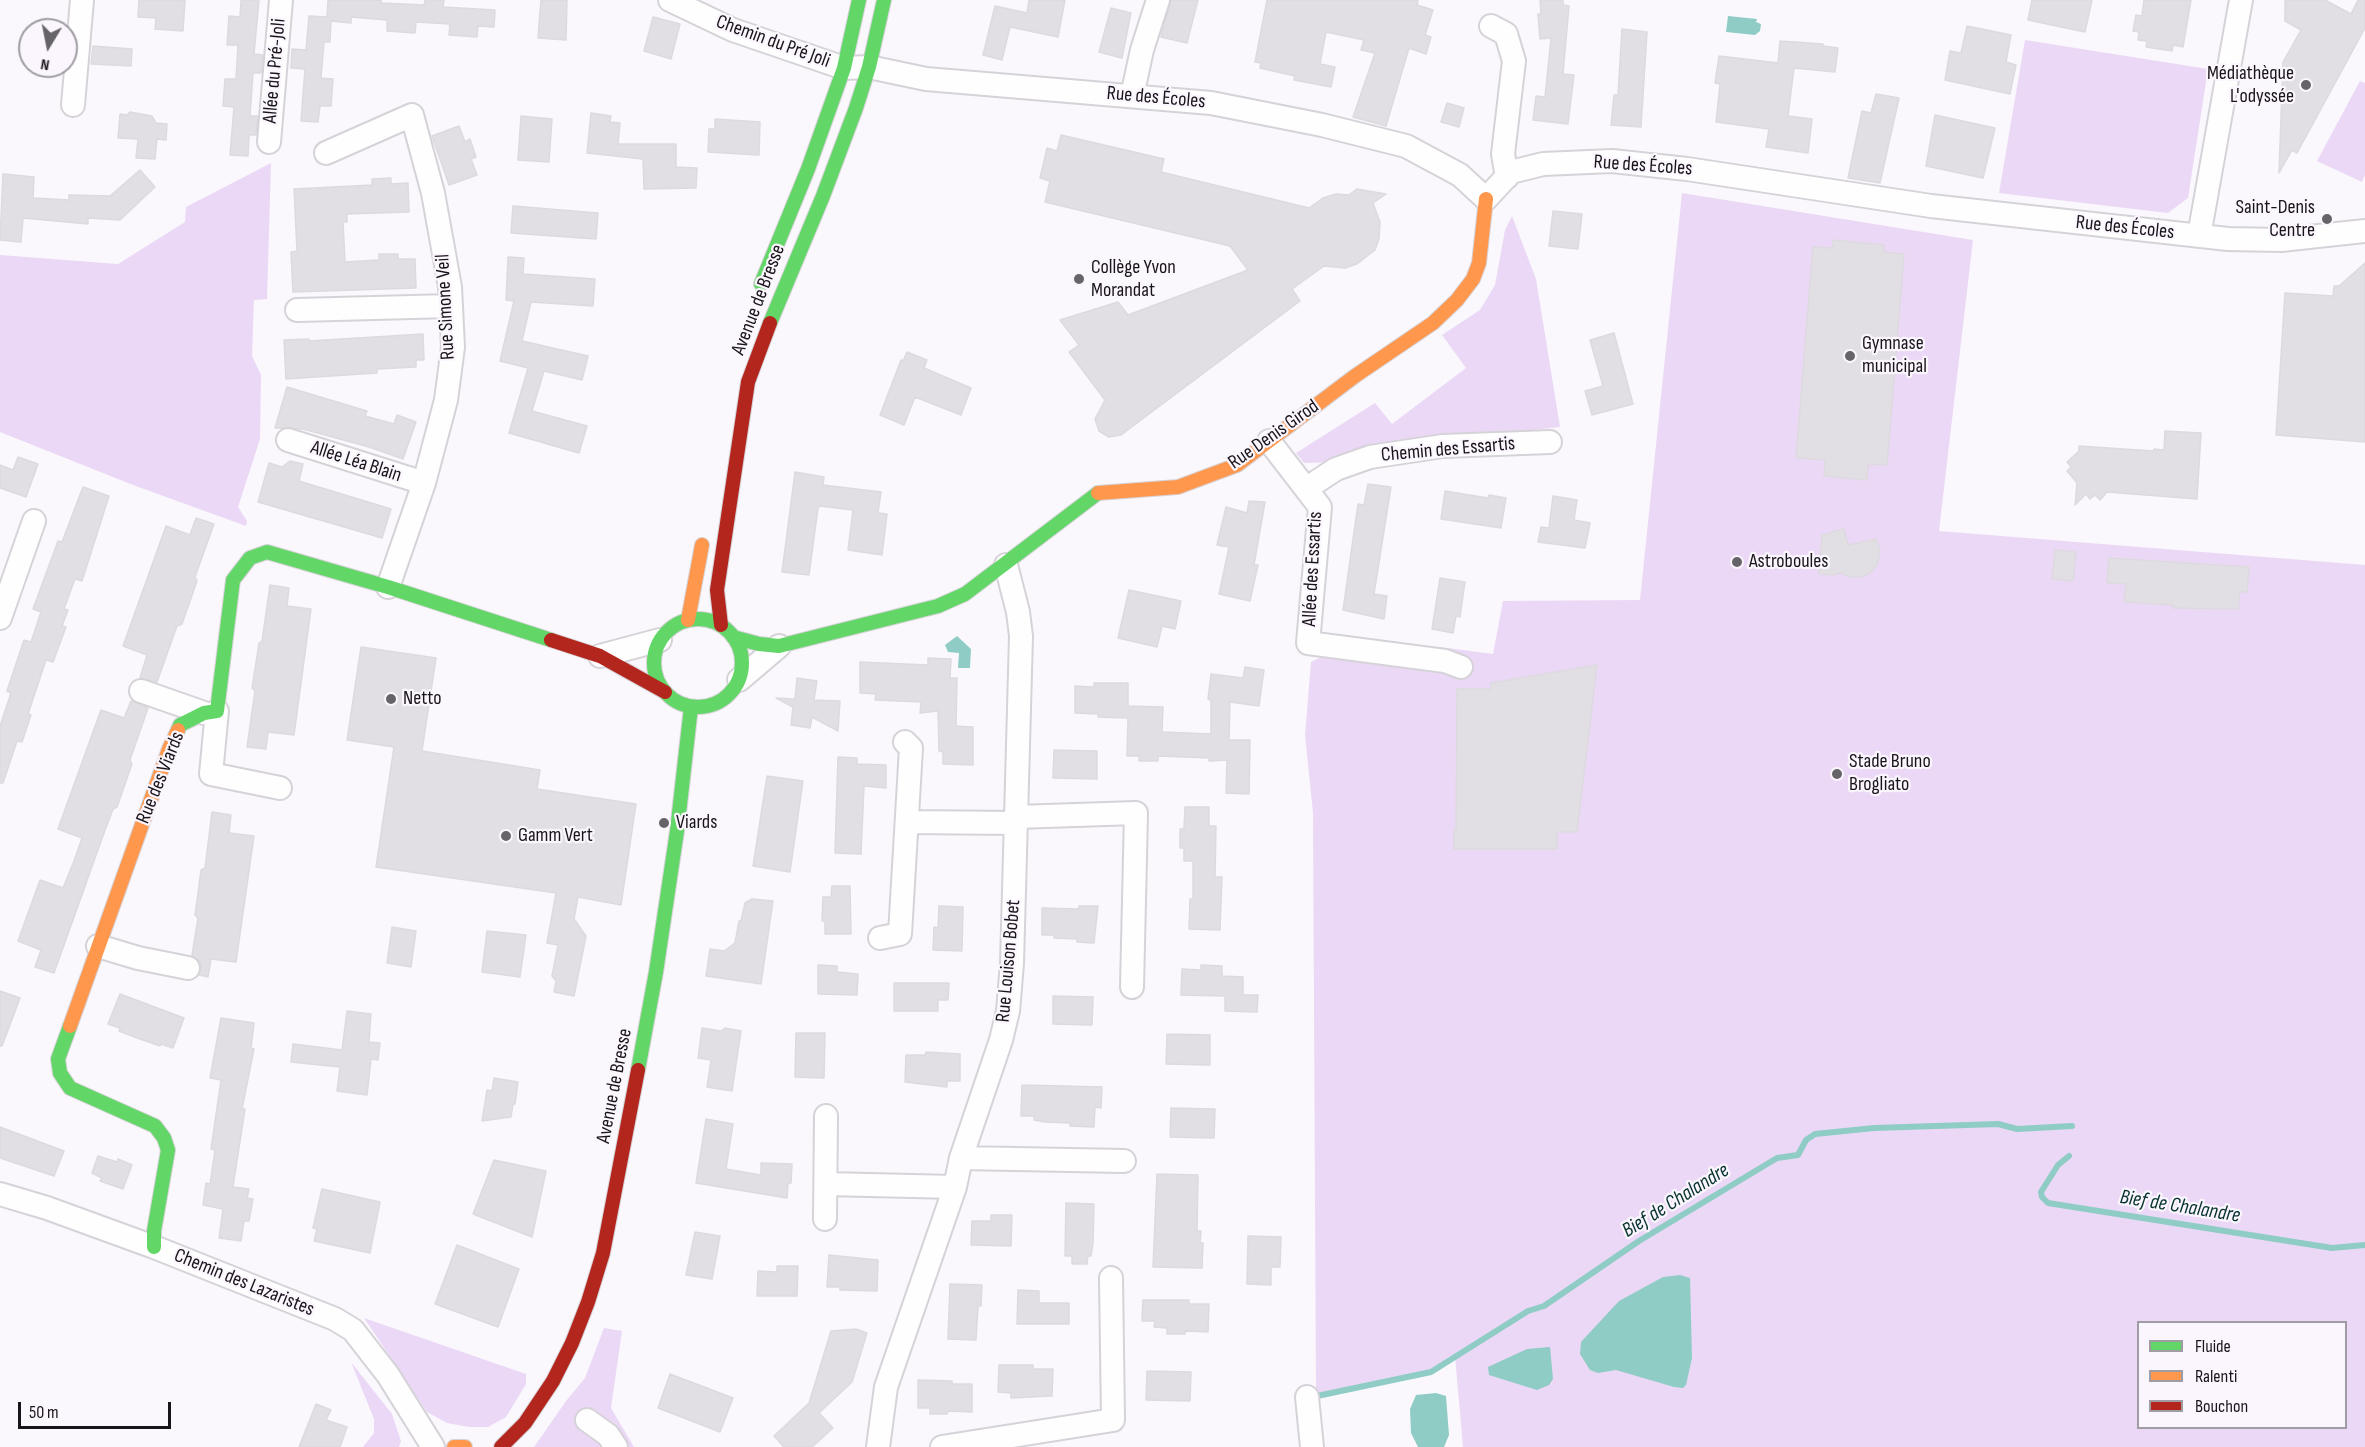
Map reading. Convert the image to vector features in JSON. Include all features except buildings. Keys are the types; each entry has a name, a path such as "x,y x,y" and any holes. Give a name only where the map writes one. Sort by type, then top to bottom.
{"street":[{"path":"73,105 82,0"},
{"name":"Allée du Pré-Joli","path":"269,142 281,0"},
{"name":"Chemin du Pré Joli","path":"670,0 733,30 844,68"},
{"name":"Avenue de Bresse","path":"755,298 808,169 844,68 859,0"},
{"name":"Avenue de Bresse","path":"721,625 717,590 748,382 856,108 869,67 884,0"},
{"path":"1132,96 1142,50 1158,0"},
{"path":"2199,236 2241,0"},
{"path":"1491,26 1506,34 1514,61 1503,154 1507,177"},
{"name":"Rue des Écoles","path":"844,68 869,67 926,79 1211,103 1322,125 1406,146 1460,175 1486,199 1511,172 1543,164 1612,160 1931,206 2199,236 2263,241 2365,231"},
{"name":"Rue Simone Veil","path":"326,153 412,115 433,193 450,287 453,347 446,400 424,483 388,587"},
{"name":"Rue Denis Girod","path":"734,637 759,644 779,646 938,606 965,594 1100,492 1178,487 1237,465 1355,376 1433,323 1456,300 1473,279 1479,263 1486,199"},
{"path":"297,310 451,306"},
{"name":"Allée Léa Blain","path":"288,440 424,483"},
{"path":"1269,441 1306,488"},
{"name":"Chemin des Essartis","path":"1306,488 1336,468 1370,457 1443,446 1550,442"},
{"name":"Allée des Essartis","path":"1306,488 1320,507 1308,643 1445,661 1461,667"},
{"path":"0,618 34,520"},
{"path":"688,620 705,530"},
{"path":"280,788 211,774 211,712 233,580 250,558 267,552 388,587 600,656 682,704 691,706 715,704 725,698 739,680 742,658 734,637 721,625 710,621 688,620 677,624 660,640 655,653 654,667 665,692"},
{"name":"Rue Louison Bobet","path":"878,1447 886,1387 955,1187 961,1158 1001,1040 1008,1011 1012,963 1021,636 1018,612 1006,565"},
{"path":"600,656 660,640"},
{"name":"Rue Denis Girod","path":"739,680 779,646"},
{"path":"141,691 211,712"},
{"name":"Avenue de Bresse","path":"501,1447 525,1423 553,1381 576,1333 603,1254 656,972 677,831 691,706"},
{"name":"Rue des Viards","path":"154,1247 154,1231 168,1150 164,1138 155,1126 70,1088 60,1073 58,1059 165,760 180,725 211,712"},
{"path":"880,938 900,934 911,748 905,742"},
{"path":"907,822 1016,820 1136,813 1132,987"},
{"path":"98,946 138,958 188,968"},
{"path":"825,1219 826,1116"},
{"path":"961,1158 1124,1161"},
{"path":"826,1184 955,1187"},
{"name":"Chemin des Lazaristes","path":"0,1194 47,1208 154,1247 335,1319 353,1330 388,1376 433,1447"},
{"path":"942,1447 1113,1420 1111,1278"},
{"path":"1307,1397 1312,1447"},
{"path":"587,1420 608,1435 616,1447"},
{"path":"454,1447 465,1447"}],"shaded area":[{"path":"1728,16 1757,19 1756,22 1761,24 1760,31 1755,35 1726,32"},
{"path":"2025,40 2208,69 2188,198 2168,213 1999,193"},
{"path":"2360,81 2365,83 2365,175 2362,182 2317,161"},
{"path":"271,163 267,299 254,300 252,356 261,375 260,439 238,507 247,521 246,526 133,485 0,432 0,255 118,264 185,222 186,207"},
{"name":"Stade Bruno Brogliato","path":"1682,193 1973,240 1939,531 2365,565 2365,1447 1463,1447 1455,1356 1435,1372 1316,1394 1313,813 1305,735 1311,662 1329,653 1439,667 1440,647 1493,654 1503,601 1640,600"},
{"path":"1512,216 1536,279 1560,427 1407,444 1334,462 1304,463 1296,453 1375,403 1392,424 1466,368 1442,335 1480,310 1495,285 1505,230"},
{"path":"957,636 971,649 970,668 958,668 959,653 948,652 945,645"},
{"path":"1680,1275 1690,1278 1692,1358 1686,1385 1683,1388 1674,1387 1616,1370 1598,1373 1590,1370 1580,1354 1581,1342 1619,1301 1663,1277"},
{"path":"364,1318 526,1374 526,1384 506,1417 488,1427 469,1427 447,1423 427,1412"},
{"path":"604,1328 622,1331 611,1408 634,1447 534,1447 585,1378"},
{"path":"1550,1347 1553,1379 1549,1385 1537,1390 1489,1375 1488,1367 1527,1349"},
{"path":"351,1362 392,1414 401,1441 399,1447 363,1447 374,1433 374,1419"},
{"path":"1436,1393 1446,1396 1449,1435 1444,1447 1418,1447 1411,1433 1410,1409 1416,1395"}],"waterway":[{"name":"Bief de Chalandre","path":"1317,1396 1431,1372 1528,1311 1544,1306 1639,1241 1777,1158 1798,1155 1806,1140 1815,1134 1874,1128 1998,1124 2017,1129 2072,1126"},
{"name":"Bief de Chalandre","path":"2069,1156 2058,1165 2041,1192 2042,1197 2048,1203 2332,1248 2365,1245"}],"traffic: fast":[{"path":"761,284 808,169 844,68 859,0"},
{"path":"770,323 823,196 856,108 869,67 884,0"},
{"path":"733,637 759,644 779,646 938,606 965,594 1098,493"},
{"path":"178,730 180,725 204,713 217,711 233,580 250,558 267,552 388,587 551,640"},
{"path":"698,619 715,623 729,632 738,646 742,663 738,680 729,694 715,703 698,707 681,703 667,694 658,680 654,663 658,646 667,632 681,623 698,619"},
{"path":"638,1070 656,972 677,831 691,707"},
{"path":"70,1026 58,1059 60,1073 70,1088 155,1126 164,1138 168,1150 154,1231 154,1247"}],"traffic: slow":[{"path":"1098,493 1178,487 1237,465 1355,376 1433,323 1457,300 1473,279 1479,263 1486,199"},
{"path":"688,620 702,545"},
{"path":"70,1026 169,749 178,730"},
{"path":"454,1447 465,1447"}],"traffic: jam":[{"path":"721,625 717,590 748,382 770,323"},
{"path":"551,640 600,656 665,692"},
{"path":"501,1447 525,1423 553,1381 572,1343 588,1302 603,1253 638,1070"}],"place":[{"name":"Médiathèque L'odyssée","path":"2306,85"},
{"name":"Saint-Denis Centre","path":"2327,219"},
{"name":"Collège Yvon Morandat","path":"1079,279"},
{"name":"Gymnase municipal","path":"1850,356"},
{"name":"Astroboules","path":"1737,562"},
{"name":"Netto","path":"391,699"},
{"name":"Stade Bruno Brogliato","path":"1837,774"},
{"name":"Viards","path":"664,823"},
{"name":"Gamm Vert","path":"506,836"}]}
